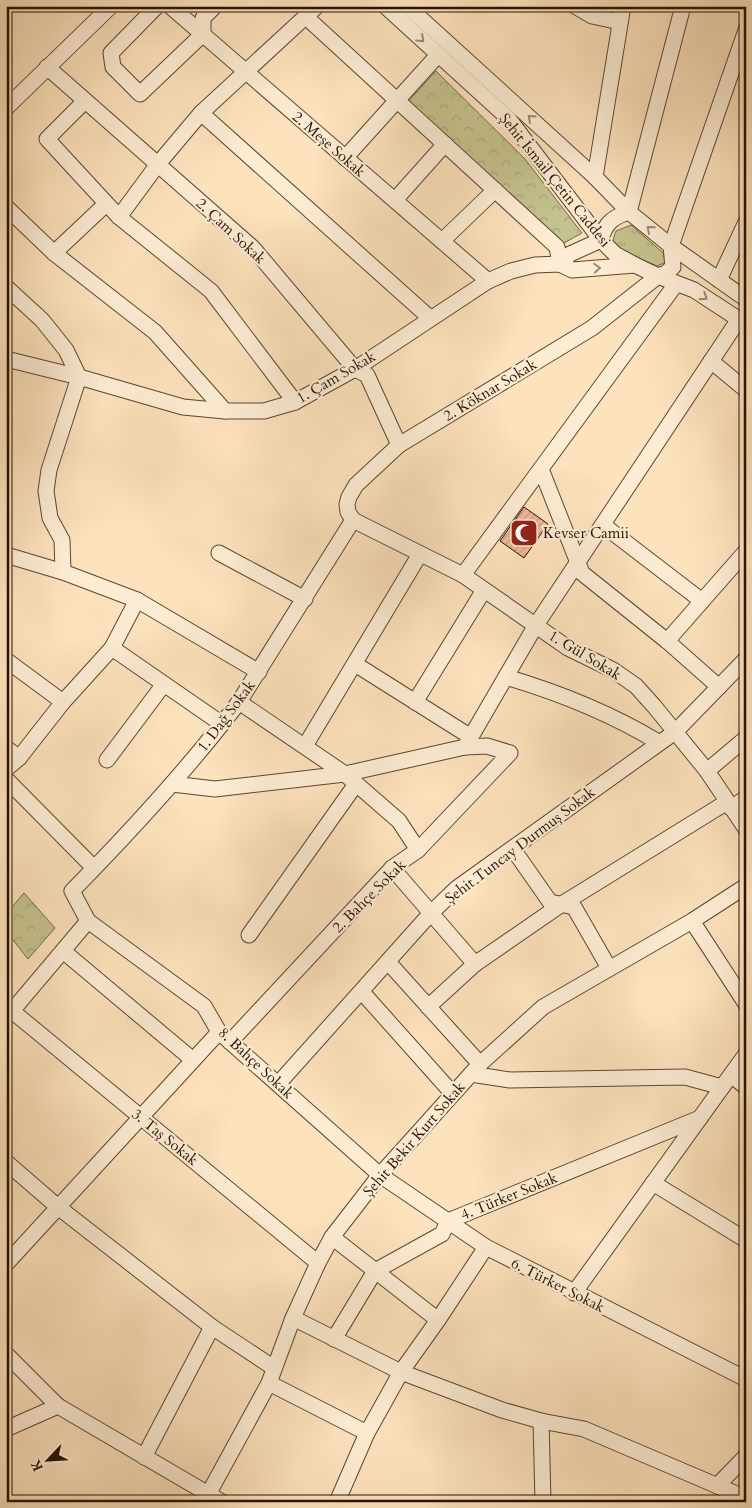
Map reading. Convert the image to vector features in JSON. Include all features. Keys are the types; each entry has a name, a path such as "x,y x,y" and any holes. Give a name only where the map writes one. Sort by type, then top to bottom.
{"street":[{"path":"6,108 111,6"},
{"path":"157,6 111,53 113,67 140,94 202,34 203,18 215,6"},
{"name":"2. Meşe Sokak","path":"170,6 488,281"},
{"path":"119,217 158,164 201,113 317,6"},
{"name":"Şehit İsmail Çetin Caddesi","path":"385,6 508,118 601,240 615,254 658,276 694,290 742,322"},
{"name":"Şehit İsmail Çetin Caddesi","path":"407,6 595,177 629,212 671,246 746,298"},
{"path":"576,6 620,22"},
{"path":"595,177 623,6"},
{"path":"560,264 570,254 601,240 604,229 609,221 618,215 629,212 683,6"},
{"path":"306,17 557,247 560,264"},
{"path":"671,246 746,30"},
{"path":"346,158 438,55"},
{"name":"2. Çam Sokak","path":"47,67 253,248 355,369 367,375 399,445"},
{"path":"85,101 47,140 119,217 211,292 295,402"},
{"path":"201,113 430,318"},
{"path":"395,200 445,144"},
{"path":"442,241 495,190"},
{"path":"54,253 106,204"},
{"path":"6,207 54,253 154,332 225,412"},
{"path":"718,280 746,222"},
{"name":"2. Köknar Sokak","path":"353,520 348,512 347,504 349,497 356,485 371,469 399,445 592,328 658,276 666,273 673,267 671,246"},
{"path":"560,264 572,270 635,265"},
{"name":"1. Çam Sokak","path":"6,360 79,377 183,407 225,412 264,411 295,402 355,369 488,281 511,271 527,267 560,264"},
{"path":"463,575 676,284"},
{"path":"6,287 42,320 66,350 79,377 49,470 46,492 50,518 62,540 63,572"},
{"path":"172,784 215,789 344,774 468,742 536,625 711,361 742,322"},
{"path":"711,361 746,390"},
{"path":"541,469 579,561 582,573 719,687"},
{"name":"1. Gül Sokak","path":"353,520 463,575 568,648 613,670 636,686 707,771 746,829"},
{"name":"1. Dağ Sokak","path":"72,890 131,830 172,784 239,702 353,520"},
{"path":"603,525 702,602"},
{"path":"667,642 746,551"},
{"path":"219,553 304,599"},
{"path":"306,746 420,554"},
{"path":"6,555 63,572 137,600 259,672"},
{"path":"415,702 484,590"},
{"path":"6,769 19,758 63,702 112,648 137,600"},
{"path":"112,648 222,724"},
{"name":"Şehit Tuncay Durmuş Sokak","path":"278,1084 431,913 457,888 658,742 675,732 746,659"},
{"path":"6,660 63,702"},
{"path":"355,664 415,702 468,742"},
{"path":"506,677 546,689 593,707 627,723 658,742"},
{"path":"107,760 164,684"},
{"path":"239,702 306,746 344,774 399,821 418,850"},
{"path":"707,771 746,738"},
{"name":"2. Bahçe Sokak","path":"6,1264 192,1060 225,1037 392,868 418,850 510,753 468,742"},
{"path":"6,748 19,758"},
{"path":"6,779 94,868"},
{"path":"249,935 356,784"},
{"path":"428,1007 475,964 562,904 729,805 746,798"},
{"path":"513,849 550,902 574,907 610,968"},
{"path":"392,868 475,964"},
{"name":"Şehit Bekir Kurt Sokak","path":"206,1498 269,1383 293,1318 332,1237 380,1175 476,1069 544,1007 692,921 746,886"},
{"name":"8. Bahçe Sokak","path":"72,890 88,921 204,1006 225,1037 380,1175"},
{"path":"9,1015 88,921"},
{"path":"692,921 746,1004"},
{"path":"63,951 192,1060"},
{"path":"388,962 428,1007 476,1069 510,1080 685,1077 727,1081 746,1087"},
{"path":"362,992 453,1094"},
{"name":"3. Taş Sokak","path":"9,1015 141,1117 318,1263"},
{"path":"574,1293 746,1054"},
{"name":"4. Türker Sokak","path":"375,1271 442,1234 448,1221 700,1118"},
{"path":"6,1162 58,1207 212,1327 274,1368"},
{"name":"6. Türker Sokak","path":"380,1175 486,1247 746,1379"},
{"path":"653,1183 746,1240"},
{"path":"332,1237 438,1320"},
{"path":"337,1502 367,1433 401,1372 486,1247"},
{"path":"334,1339 375,1271"},
{"path":"293,1318 401,1372 502,1410 541,1421 584,1428 746,1498"},
{"path":"144,1457 212,1327"},
{"path":"6,1354 58,1406 144,1457 206,1498 222,1502"},
{"path":"269,1383 367,1433"},
{"path":"6,1429 58,1406"},
{"path":"541,1421 543,1502"},
{"path":"717,1486 746,1456"}],"green space":[{"path":"436,71 525,159 582,233 564,243 405,105"},
{"path":"631,225 667,256 664,263 657,266 617,249 614,245 616,231"},
{"path":"24,893 55,928 28,959 6,931 6,914"}],"building":[{"name":"Kevser Camii","path":"524,507 548,524 524,558 500,541"}],"place":[{"name":"Kevser Camii","path":"524,533"}]}
